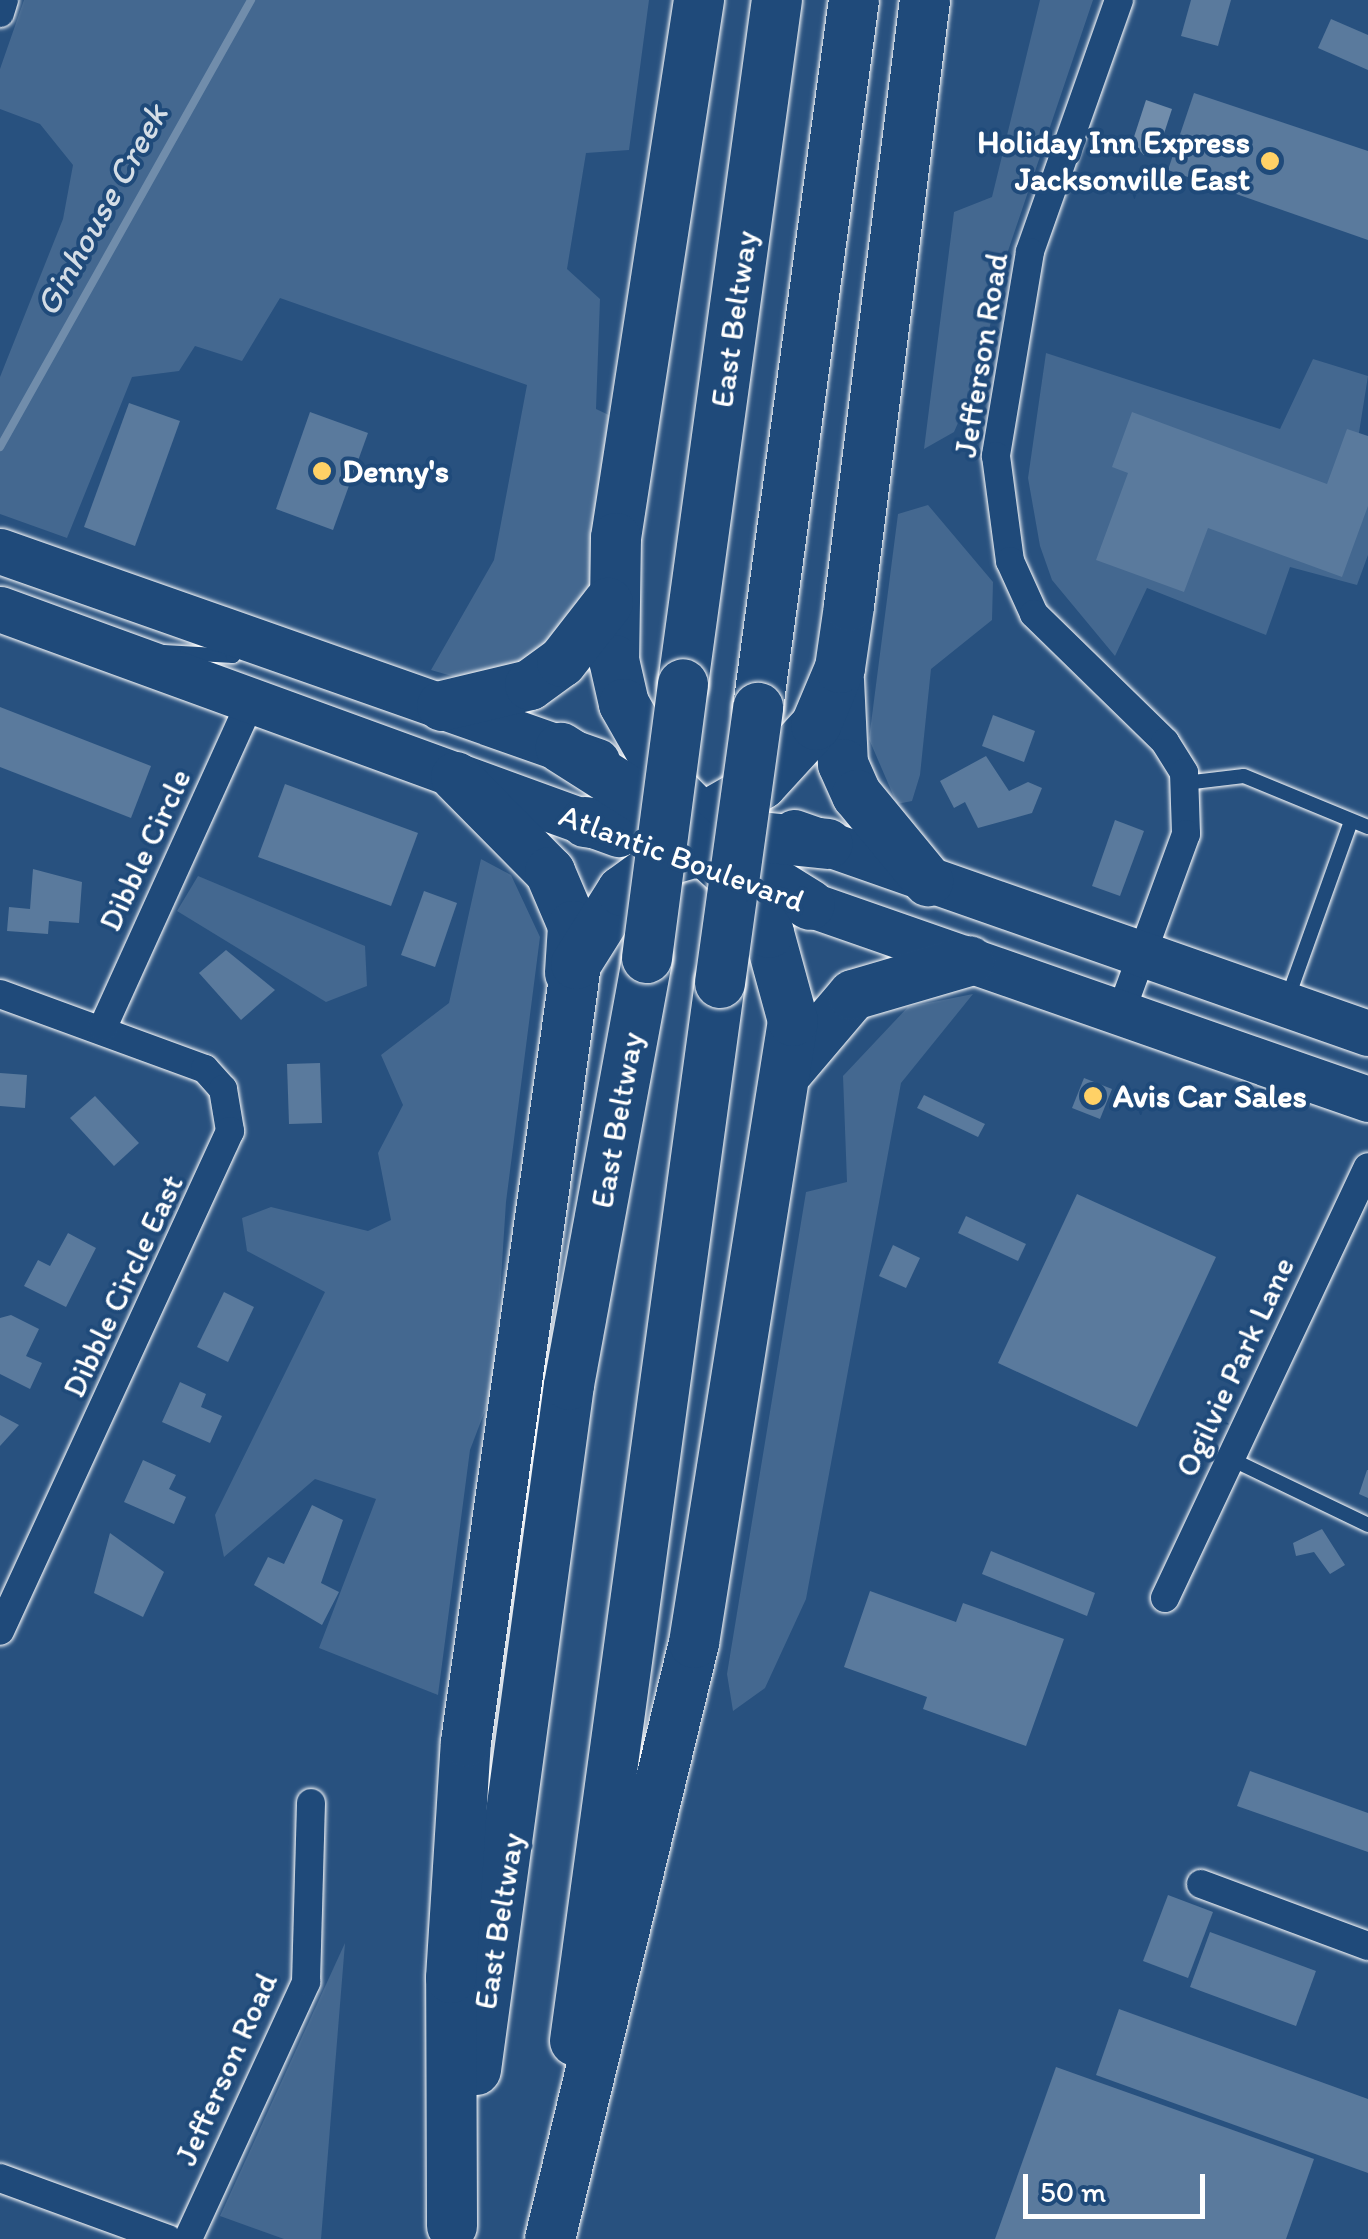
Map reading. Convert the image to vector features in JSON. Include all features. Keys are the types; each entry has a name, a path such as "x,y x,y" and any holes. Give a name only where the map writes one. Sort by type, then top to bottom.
{"highway":[{"path":"549,2239 694,1643 790,1069 790,993 764,922 701,832 624,704 608,603 700,0"},
{"name":"East Beltway","path":"451,2232 570,1385 647,958 777,0"},
{"path":"549,2239 854,0"},
{"path":"925,0 840,668 843,764 870,818 928,881"},
{"name":"Atlantic Boulevard","path":"0,551 562,748"},
{"path":"442,706 530,686 562,662 608,603"},
{"name":"Atlantic Boulevard","path":"0,608 250,703 585,822"},
{"path":"566,1002 592,930 622,891 701,832 790,756 816,725 840,668"},
{"path":"562,748 701,832 810,905"},
{"path":"451,2232 451,1978 466,1742 573,926 565,899 529,846 456,776"},
{"path":"585,822 659,833 775,834 828,844"},
{"name":"Atlantic Boulevard","path":"828,844 1142,958 1368,1033"},
{"name":"Atlantic Boulevard","path":"810,905 1368,1100"},
{"path":"790,1069 854,995 969,961"}],"street":[{"path":"0,12 4,0"},
{"name":"Jefferson Road","path":"1119,0 1030,252 996,456 1000,517 1034,614 1165,742 1186,783 1186,834 1120,1014"},
{"name":"Dibble Circle","path":"103,1027 250,703"},
{"name":"Dibble Circle East","path":"0,994 103,1027 205,1069 223,1089 230,1130 0,1631"},
{"name":"Ogilvie Park Lane","path":"1166,1598 1368,1167"},
{"name":"Jefferson Road","path":"188,2239 306,1982 311,1804"},
{"path":"1201,1884 1368,1946"},
{"path":"0,2178 168,2239"}],"lane":[{"path":"128,657 182,650 234,656 242,636"},
{"path":"1186,783 1244,776 1368,827"},
{"path":"1284,1005 1351,821"},
{"path":"1230,1459 1368,1525"}],"shaded area":[{"path":"24,0 649,0 629,150 586,153 567,269 600,299 596,409 611,416 595,580 541,663 462,679 431,670 494,560 527,385 280,298 242,361 195,346 179,371 132,377 67,538 0,514 0,377 63,219 73,165 40,124 0,109 0,69"},
{"path":"1040,0 1093,0 1007,254 977,380 954,432 924,449 954,212 992,197"},
{"path":"1146,100 1172,109 1158,152 1144,155 1132,143"},
{"path":"1046,353 1280,429 1313,359 1368,376 1358,439 1368,443 1368,555 1357,585 1290,567 1266,635 1147,588 1115,656 1052,580 1040,546 1028,478"},
{"path":"928,505 993,582 992,620 931,669 920,775 912,801 897,804 869,739 898,514"},
{"path":"481,859 511,875 540,937 506,1202 494,1387 470,1450 438,1695 319,1648 376,1499 315,1479 224,1557 215,1515 325,1292 247,1251 242,1218 271,1207 368,1231 391,1220 378,1153 403,1105 381,1055 449,1003"},
{"path":"198,876 365,946 367,986 326,1002 177,911"},
{"path":"973,994 901,1083 806,1599 765,1688 733,1711 727,1674 806,1192 847,1182 843,1076 908,1007"},
{"path":"345,1943 321,2239 284,2239 220,2216"}],"building":[{"path":"1191,0 1231,0 1218,46 1181,36"},
{"path":"1331,19 1368,35 1368,70 1318,48"},
{"name":"Holiday Inn Express Jacksonville East","path":"1194,93 1368,151 1368,240 1168,170"},
{"path":"129,403 180,421 135,546 84,527"},
{"name":"Denny's","path":"310,412 368,433 333,530 276,509"},
{"path":"1132,412 1327,484 1347,429 1368,436 1368,506 1342,577 1208,528 1184,592 1096,560 1128,473 1112,467"},
{"path":"0,707 151,766 131,818 0,767"},
{"path":"993,715 1035,731 1024,762 982,746"},
{"path":"986,756 1009,791 1028,782 1042,788 1032,813 978,828 965,802 954,808 940,781"},
{"path":"285,784 418,833 391,906 258,857"},
{"path":"1115,820 1144,831 1120,896 1092,886"},
{"path":"33,869 82,882 79,923 49,921 48,934 7,931 9,907 30,909"},
{"path":"424,891 457,903 435,967 401,955"},
{"path":"226,950 275,990 241,1020 199,973"},
{"path":"320,1063 322,1123 289,1124 287,1064"},
{"path":"0,1073 27,1075 25,1108 0,1106"},
{"path":"1084,1078 1112,1089 1100,1119 1072,1108"},
{"path":"924,1095 985,1124 978,1137 917,1108"},
{"path":"95,1096 139,1143 114,1166 70,1118"},
{"path":"1077,1194 1216,1257 1137,1427 998,1363"},
{"path":"966,1216 1026,1244 1018,1261 958,1233"},
{"path":"68,1233 96,1248 66,1307 24,1286 38,1260 50,1266"},
{"path":"893,1245 920,1258 906,1288 879,1276"},
{"path":"224,1292 254,1307 228,1362 197,1347"},
{"path":"11,1315 39,1329 26,1356 42,1363 30,1389 0,1374 0,1318"},
{"path":"180,1382 206,1394 201,1407 222,1416 210,1443 162,1422"},
{"path":"0,1415 19,1425 0,1446"},
{"path":"143,1460 176,1475 169,1489 186,1497 174,1524 124,1502"},
{"path":"1368,1470 1368,1498 1359,1494"},
{"path":"312,1505 343,1520 321,1583 339,1592 322,1625 254,1585 268,1557 284,1564"},
{"path":"1322,1529 1345,1565 1330,1574 1314,1552 1296,1556 1293,1543"},
{"path":"110,1533 164,1572 143,1617 94,1593"},
{"path":"991,1551 1095,1593 1087,1616 982,1574"},
{"path":"870,1591 956,1622 963,1603 1064,1639 1026,1746 923,1709 927,1697 844,1667"},
{"path":"1250,1771 1368,1813 1368,1852 1237,1806"},
{"path":"1168,1895 1213,1912 1188,1978 1143,1961"},
{"path":"1210,1932 1316,1971 1296,2026 1190,1987"},
{"path":"1119,2009 1368,2099 1368,2173 1096,2075"},
{"path":"1056,2067 1314,2159 1286,2239 995,2239"}],"waterway":[{"name":"Ginhouse Creek","path":"0,447 251,0"}],"place":[{"name":"Holiday Inn Express Jacksonville East","path":"1270,161"},
{"name":"Denny's","path":"322,471"},
{"name":"Avis Car Sales","path":"1093,1096"}]}
